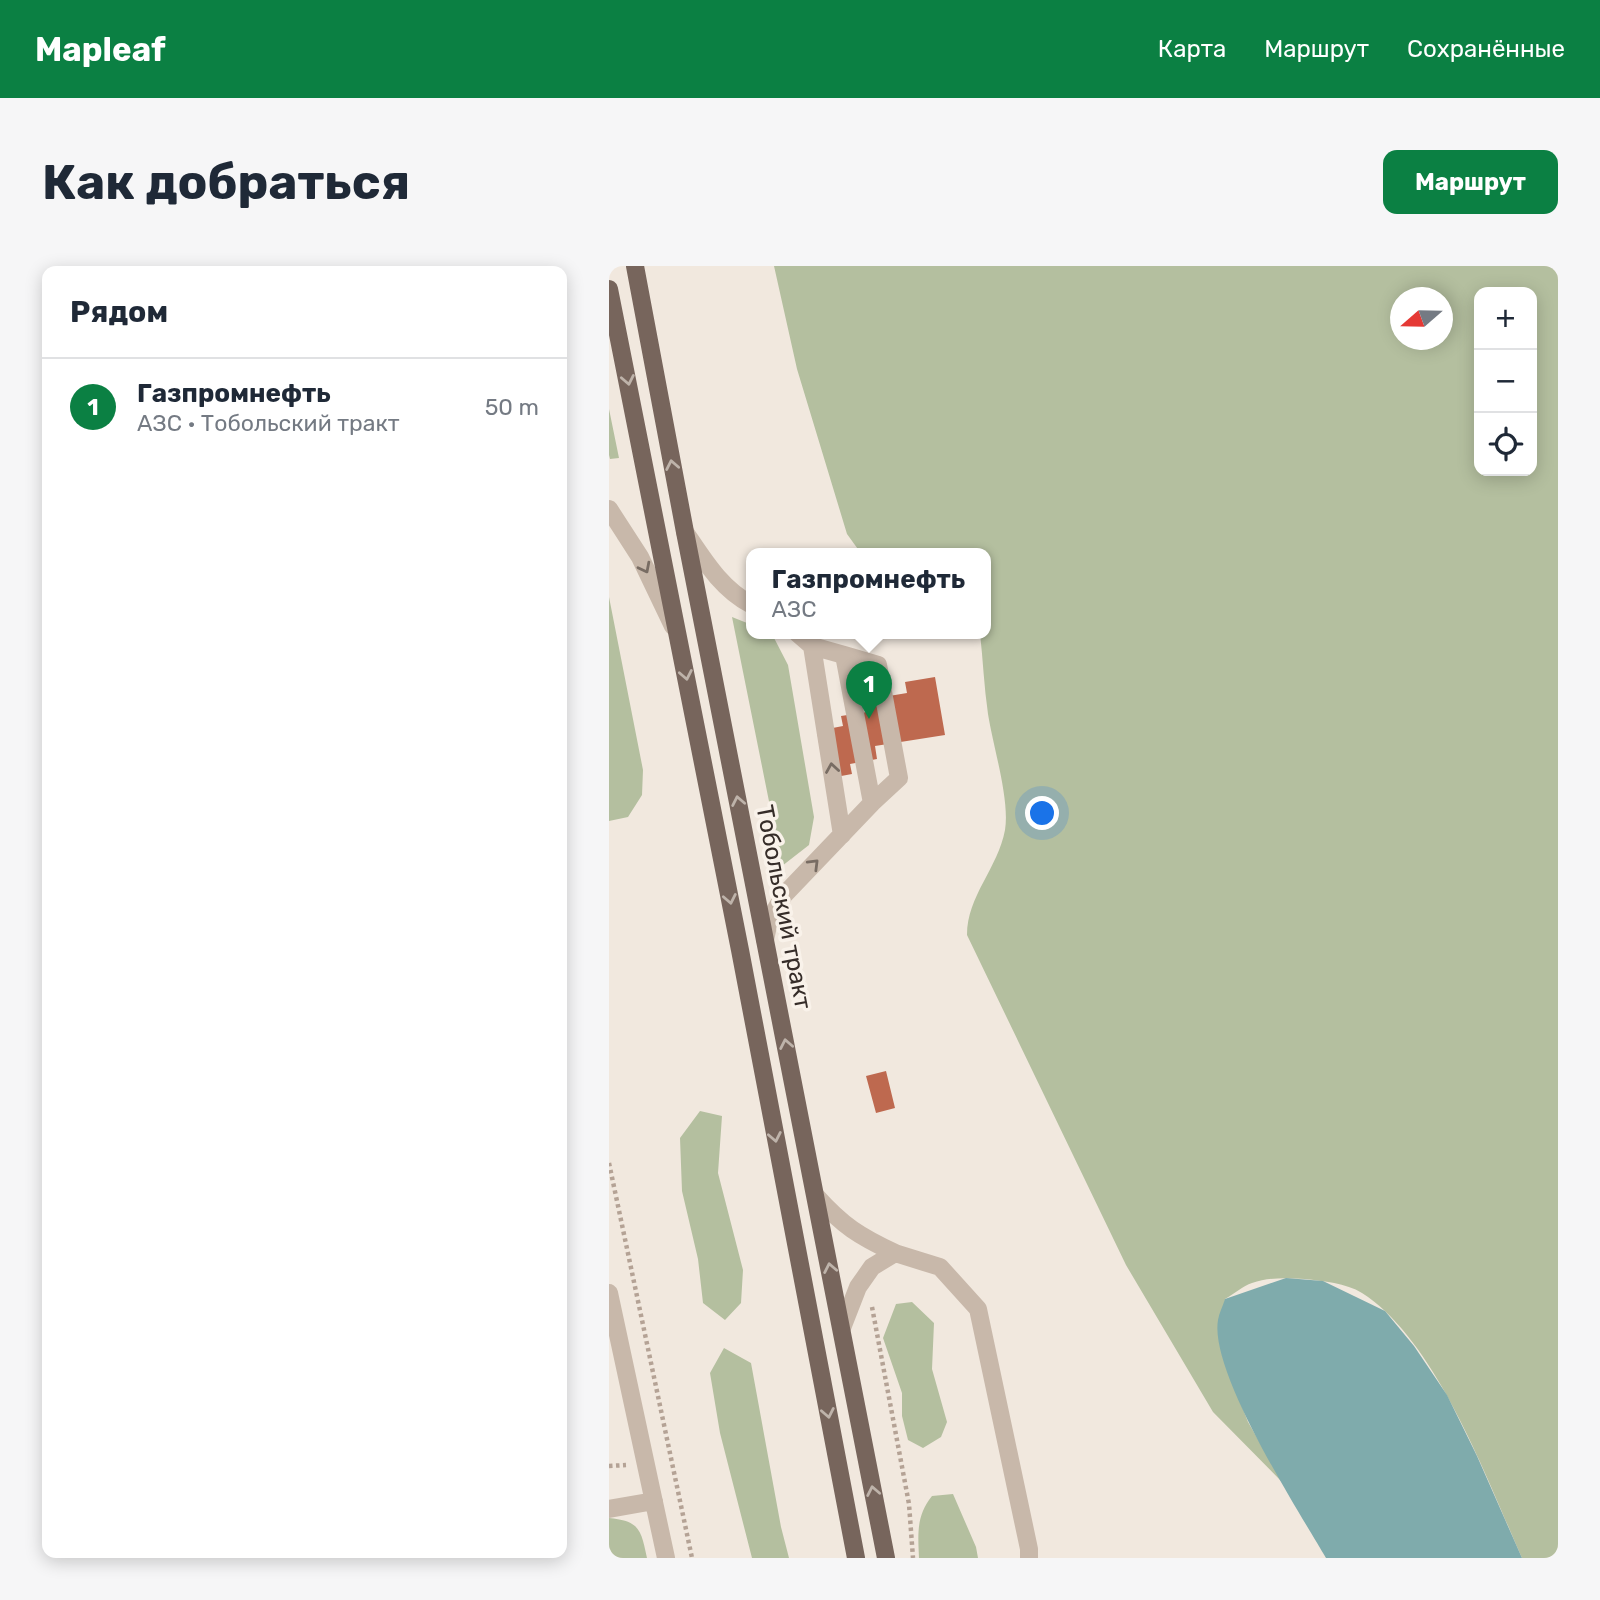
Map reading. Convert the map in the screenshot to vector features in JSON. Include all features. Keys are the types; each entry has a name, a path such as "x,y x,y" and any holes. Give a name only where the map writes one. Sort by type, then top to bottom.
{"main road":[{"name":"Тобольский тракт","path":"635,266 886,1558"},
{"path":"609,289 856,1558"}],"lane":[{"path":"609,509 640,557 679,641"},
{"path":"685,532 724,585 746,602"},
{"path":"765,940 769,922 784,895 899,778 878,665 812,646 804,639"},
{"path":"812,646 842,835"},
{"path":"844,655 872,803"},
{"path":"816,1196 837,1220 858,1236 895,1254 940,1267 978,1309 1029,1558"},
{"path":"842,1328 857,1287 872,1267 895,1254"},
{"path":"609,1293 666,1558"},
{"path":"609,1509 655,1501"}],"path":[{"path":"609,1163 692,1558"},
{"path":"866,1276 909,1504 913,1558"}],"green space":[{"path":"774,266 1558,266 1558,1558 1522,1558 1476,1452 1436,1377 1413,1343 1389,1315 1356,1290 1319,1281 1272,1279 1249,1284 1225,1299 1222,1355 1248,1422 1283,1483 1213,1412 1126,1265 967,935 972,907 1001,844 1006,818 988,714 981,639 991,639 991,548 857,548 847,534 797,369"},
{"path":"609,409 619,458 610,459 609,455"},
{"path":"609,597 643,770 642,795 628,817 609,821"},
{"path":"732,617 746,623 746,639 775,639 788,665 814,817 809,845 782,866"},
{"path":"700,1111 722,1116 718,1173 743,1270 741,1303 725,1320 703,1303 698,1259 682,1191 680,1138"},
{"path":"912,1302 934,1323 932,1369 947,1422 941,1437 923,1448 908,1440 902,1416 902,1393 883,1338 896,1304"},
{"path":"724,1348 751,1363 789,1558 752,1558 720,1433 710,1373"},
{"path":"953,1494 976,1547 978,1558 919,1558 919,1526 927,1503 932,1496"},
{"path":"609,1518 627,1522 637,1529 641,1534 647,1558 609,1558"}],"water":[{"path":"1286,1278 1323,1281 1385,1311 1414,1346 1447,1395 1522,1558 1326,1558 1258,1441 1227,1372 1219,1343 1218,1320 1225,1299"}],"building":[{"path":"935,677 945,735 875,746 877,759 850,764 852,774 825,779 817,731 843,726 841,716 867,712 865,700 907,693 905,682"},
{"path":"886,1071 895,1108 876,1113 866,1076"}],"place":[{"name":"Газпромнефть","path":"869,719"}]}
